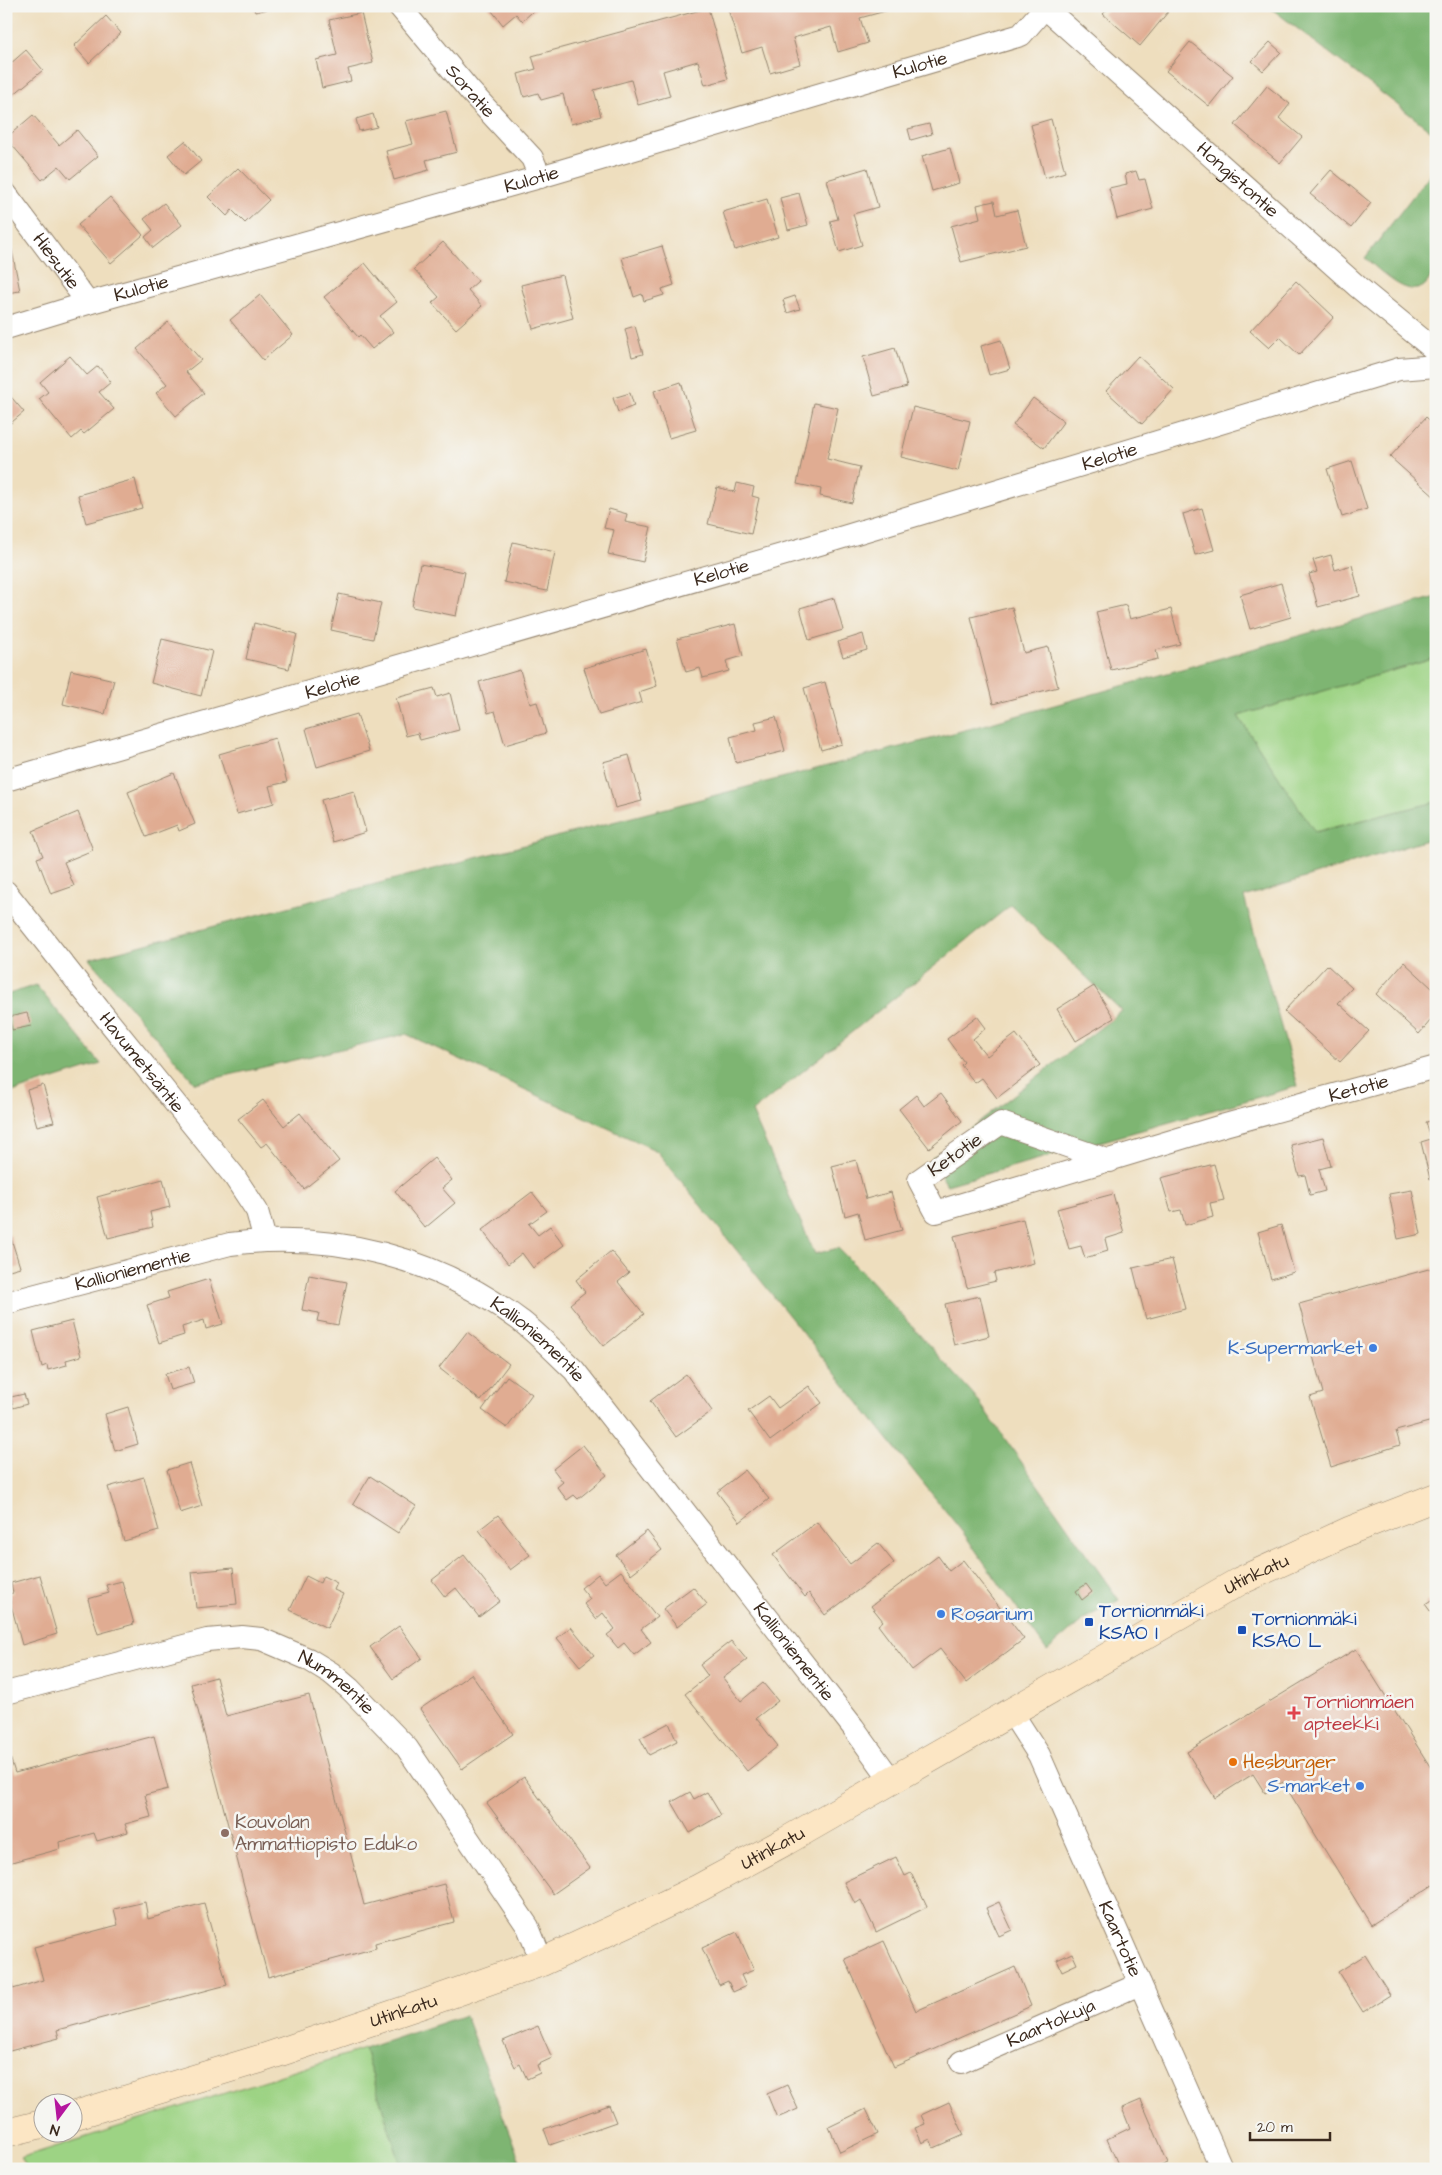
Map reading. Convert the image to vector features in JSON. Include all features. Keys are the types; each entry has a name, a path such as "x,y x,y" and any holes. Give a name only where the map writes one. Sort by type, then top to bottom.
{"street":[{"name":"Soratie","path":"399,6 470,91 532,158 540,177"},
{"name":"Kulotie","path":"6,328 88,303 540,177 1021,35 1044,7"},
{"name":"Hongistontie","path":"1044,7 1358,287 1436,351"},
{"name":"Hiesutie","path":"6,194 88,303"},
{"name":"Kelotie","path":"6,780 830,541 1400,369 1436,366"},
{"name":"Havumetsäntie","path":"6,892 234,1176 257,1212 265,1240"},
{"name":"Ketotie","path":"1110,1161 1001,1123 919,1180 936,1212 1110,1161 1234,1122 1436,1067"},
{"name":"Kallioniementie","path":"6,1303 230,1244 265,1240 304,1240 348,1245 386,1253 427,1268 477,1293 520,1321 574,1370 853,1728 891,1780"},
{"name":"Utinkatu","path":"82,2113 260,2059 542,1962 699,1888 786,1841 1240,1582 1351,1530 1436,1497"},
{"name":"Nummentie","path":"6,1693 207,1640 242,1637 261,1640 308,1659 331,1673 350,1689 407,1748 528,1927 542,1962"},
{"name":"Kaartotie","path":"1012,1713 1038,1755 1222,2169"},
{"name":"Kaartokuja","path":"962,2062 1140,1984"},
{"path":"6,2133 32,2126"}],"green space":[{"path":"1268,6 1436,6 1436,262 1428,282 1419,289 1403,287 1394,282 1365,258 1430,174 1434,133"},
{"path":"1436,597 1436,658 1238,716 1315,832 1436,802 1436,837 1244,897 1298,1086 947,1185 931,1159 1122,1011 1011,905 752,1112 815,1254 838,1248 868,1278 974,1395 1119,1600 1084,1619 1047,1651 964,1534 657,1151 406,1034 195,1083 89,959 984,725"},
{"path":"1436,658 1436,802 1314,832 1238,716"},
{"path":"36,985 101,1064 6,1094 6,995"},
{"path":"465,2015 523,2169 402,2169 364,2049"},
{"path":"364,2049 402,2169 28,2169 20,2158 70,2142 82,2142 82,2138"}],"building":[{"path":"253,6 277,6 277,7 255,12"},
{"path":"488,6 539,6 522,21 516,14 503,25"},
{"path":"727,6 900,7 860,18 868,43 838,52 831,27 793,38 800,64 770,73 762,47 742,53"},
{"path":"1110,6 1160,6 1168,12 1140,46 1103,14"},
{"path":"708,8 728,79 705,85 698,61 663,71 670,96 638,105 631,80 594,90 601,116 571,124 563,94 541,100 538,93 524,97 518,74 536,69 532,56"},
{"path":"361,13 373,63 348,69 351,81 322,88 316,60 337,55 329,20"},
{"path":"106,16 121,33 89,63 74,46"},
{"path":"1190,42 1233,76 1209,106 1166,71"},
{"path":"1270,42 1281,52 1263,71 1252,61"},
{"path":"26,50 43,70 6,101 6,62 9,65"},
{"path":"1267,86 1290,104 1279,118 1302,137 1280,163 1235,125"},
{"path":"446,111 457,152 426,160 429,170 394,180 386,151 413,144 406,121"},
{"path":"373,114 377,127 359,131 356,119"},
{"path":"33,115 59,145 77,130 98,156 70,179 59,166 42,180 6,138"},
{"path":"1051,119 1065,172 1045,178 1031,125"},
{"path":"929,124 932,134 911,140 908,129"},
{"path":"185,141 201,161 184,175 168,155"},
{"path":"950,148 959,183 932,191 922,156"},
{"path":"238,168 269,200 245,223 232,210 227,216 208,197"},
{"path":"867,168 878,207 853,214 862,245 839,252 830,221 838,219 827,180"},
{"path":"1331,170 1371,203 1351,228 1310,194"},
{"path":"1136,171 1139,180 1145,179 1153,209 1117,219 1109,188 1127,184 1125,174"},
{"path":"799,193 808,225 788,230 780,198"},
{"path":"110,197 143,235 111,263 78,225"},
{"path":"767,199 778,237 735,250 723,212"},
{"path":"994,201 997,215 1017,210 1026,246 961,262 951,226 980,218 977,205"},
{"path":"164,203 182,225 153,248 145,237 153,230 144,219"},
{"path":"6,227 20,291 6,293"},
{"path":"443,242 478,281 468,290 482,306 456,329 432,303 439,297 414,269"},
{"path":"662,246 674,285 662,289 664,295 644,301 642,294 634,297 622,258"},
{"path":"365,263 397,302 380,316 393,332 372,349 360,335 358,337 324,297"},
{"path":"562,275 573,318 533,329 521,285"},
{"path":"1296,281 1334,317 1299,355 1280,337 1269,348 1250,331"},
{"path":"260,295 293,335 263,360 230,320"},
{"path":"795,296 800,309 787,313 783,300"},
{"path":"168,322 201,360 186,372 204,393 176,416 156,393 167,384 137,349"},
{"path":"635,326 643,354 632,357 625,329"},
{"path":"1001,340 1010,369 989,375 981,346"},
{"path":"895,348 907,387 874,396 863,357"},
{"path":"70,356 87,375 98,366 111,382 99,392 114,409 84,434 81,431 72,439 39,399 48,392 40,382"},
{"path":"1138,356 1174,389 1142,424 1106,391"},
{"path":"681,382 696,430 669,438 654,391"},
{"path":"6,391 24,412 6,427"},
{"path":"630,393 634,406 618,412 613,398"},
{"path":"1033,398 1064,421 1044,448 1013,425"},
{"path":"814,403 838,408 827,459 860,467 852,503 820,496 821,489 797,484"},
{"path":"913,407 970,421 958,471 901,457"},
{"path":"1426,417 1436,426 1436,498 1390,457"},
{"path":"1352,461 1367,509 1342,517 1327,469"},
{"path":"135,479 142,508 86,523 78,495"},
{"path":"737,483 754,487 752,496 759,498 751,534 708,524 717,487 735,492"},
{"path":"1202,508 1214,550 1195,555 1183,514"},
{"path":"609,509 627,514 625,522 651,527 643,562 608,554 614,530 604,528"},
{"path":"513,542 555,552 547,591 504,582"},
{"path":"1331,555 1335,570 1352,565 1360,596 1318,607 1309,574 1317,572 1313,560"},
{"path":"420,564 465,572 456,616 412,607"},
{"path":"1281,583 1291,617 1250,629 1240,595"},
{"path":"339,594 381,603 373,639 331,630"},
{"path":"834,598 843,630 809,640 800,608"},
{"path":"1126,605 1130,619 1171,609 1180,644 1156,650 1158,659 1111,670 1096,612"},
{"path":"1012,607 1024,653 1048,647 1058,687 993,704 971,617"},
{"path":"254,623 297,634 289,669 246,659"},
{"path":"735,624 743,656 726,661 729,671 703,678 700,668 686,672 677,639"},
{"path":"863,634 867,650 843,657 838,642"},
{"path":"162,639 212,651 201,696 151,683"},
{"path":"646,649 657,686 639,692 642,702 599,715 584,668"},
{"path":"71,670 114,680 105,714 63,704"},
{"path":"520,670 530,704 537,702 546,733 505,745 495,711 488,713 479,682"},
{"path":"825,682 842,744 821,750 804,688"},
{"path":"434,688 437,697 450,693 459,730 420,740 418,733 406,736 396,698"},
{"path":"357,714 369,751 317,767 306,729"},
{"path":"776,717 785,751 736,763 730,737 757,730 755,722"},
{"path":"275,738 287,782 269,786 274,803 237,814 219,754"},
{"path":"629,755 642,801 615,808 603,762"},
{"path":"174,773 195,824 179,831 177,825 146,837 128,792"},
{"path":"354,791 366,832 333,842 321,800"},
{"path":"78,812 93,850 64,862 74,886 51,894 37,858 43,856 33,831"},
{"path":"1404,962 1433,989 1436,986 1436,1024 1431,1020 1419,1034 1376,994"},
{"path":"1327,965 1352,988 1338,1003 1369,1031 1340,1062 1284,1011"},
{"path":"1094,986 1114,1018 1076,1041 1057,1009"},
{"path":"27,1013 31,1026 12,1030 9,1017"},
{"path":"977,1016 986,1028 973,1039 987,1056 1016,1034 1040,1065 997,1098 982,1078 975,1083 961,1065 964,1062 947,1039"},
{"path":"43,1085 54,1122 37,1126 27,1090"},
{"path":"941,1093 962,1121 929,1148 899,1109 916,1095 924,1106"},
{"path":"263,1100 284,1126 300,1113 339,1161 304,1189 267,1143 261,1147 238,1119"},
{"path":"1436,1120 1436,1178 1430,1179 1421,1142 1431,1139 1426,1122"},
{"path":"1323,1137 1331,1166 1319,1169 1325,1191 1310,1195 1305,1175 1299,1176 1291,1145"},
{"path":"434,1158 452,1180 442,1188 455,1203 425,1228 395,1191"},
{"path":"856,1160 866,1199 891,1192 902,1230 865,1240 858,1212 845,1216 832,1166"},
{"path":"1214,1164 1224,1200 1210,1203 1213,1217 1185,1225 1181,1210 1171,1212 1161,1178"},
{"path":"163,1179 170,1207 150,1212 153,1227 108,1238 97,1197"},
{"path":"1412,1190 1421,1234 1398,1239 1389,1194"},
{"path":"532,1192 547,1211 529,1224 538,1235 550,1226 564,1245 533,1268 522,1253 508,1264 482,1230"},
{"path":"1113,1194 1124,1233 1105,1239 1108,1251 1085,1258 1081,1246 1069,1249 1057,1209"},
{"path":"1023,1219 1034,1263 994,1273 996,1281 967,1288 954,1236"},
{"path":"1281,1225 1294,1272 1271,1279 1258,1232"},
{"path":"10,1235 20,1267 6,1271 6,1236"},
{"path":"611,1251 629,1273 618,1282 644,1314 604,1346 570,1304 585,1292 576,1280"},
{"path":"1172,1259 1185,1309 1146,1319 1133,1268"},
{"name":"K-Supermarket","path":"1436,1267 1436,1420 1396,1431 1400,1445 1331,1467 1310,1397 1323,1393 1299,1304"},
{"path":"309,1275 347,1282 338,1325 317,1321 319,1313 302,1310"},
{"path":"209,1279 223,1324 206,1329 204,1320 182,1327 184,1335 159,1343 147,1305 169,1298 167,1292"},
{"path":"980,1296 989,1336 954,1345 945,1304"},
{"path":"72,1321 81,1356 66,1360 67,1365 48,1370 47,1365 42,1367 33,1331"},
{"path":"467,1332 509,1364 481,1401 439,1368"},
{"path":"189,1367 194,1383 170,1390 165,1374"},
{"path":"686,1374 712,1411 676,1437 650,1401"},
{"path":"507,1376 532,1394 507,1428 482,1410"},
{"path":"809,1386 822,1403 770,1441 748,1411 769,1396 778,1408"},
{"path":"24,1394 27,1404 13,1408 11,1397"},
{"path":"128,1407 138,1444 115,1451 105,1414"},
{"path":"583,1445 607,1475 578,1499 574,1495 567,1500 557,1487 563,1482 553,1469"},
{"path":"189,1463 202,1506 180,1513 167,1470"},
{"path":"745,1470 769,1499 740,1522 717,1492"},
{"path":"370,1476 416,1506 398,1533 353,1504"},
{"path":"144,1477 159,1531 124,1541 108,1487"},
{"path":"498,1515 530,1555 510,1570 479,1530"},
{"path":"817,1522 850,1564 878,1543 894,1563 825,1615 809,1593 805,1597 773,1555"},
{"path":"647,1531 662,1550 631,1574 616,1555"},
{"path":"464,1555 500,1601 479,1617 456,1588 445,1597 432,1580"},
{"name":"Rosarium","path":"938,1556 949,1571 963,1560 1024,1639 966,1683 940,1649 912,1670 878,1625 883,1621 871,1606"},
{"path":"233,1568 237,1604 196,1608 192,1572"},
{"path":"621,1571 657,1617 641,1629 651,1642 634,1655 624,1643 618,1648 607,1635 615,1629 603,1613 596,1619 584,1604 590,1599 581,1588 598,1574 605,1583"},
{"path":"40,1575 57,1634 22,1645 8,1594 13,1593 11,1583"},
{"path":"306,1576 320,1583 323,1576 337,1583 334,1590 343,1594 327,1628 290,1610"},
{"path":"122,1581 134,1624 98,1634 88,1599 109,1593 106,1585"},
{"path":"1086,1584 1092,1592 1082,1600 1076,1591"},
{"path":"693,1587 707,1604 677,1627 663,1609"},
{"path":"1436,1597 1436,1619 1425,1604"},
{"path":"399,1626 422,1658 393,1679 370,1647"},
{"path":"571,1627 594,1655 580,1666 557,1638"},
{"path":"731,1641 747,1660 723,1678 741,1701 763,1683 778,1701 756,1718 778,1746 747,1771 685,1694 708,1676 700,1665"},
{"name":"S-market","path":"1356,1649 1436,1776 1436,1883 1371,1925 1283,1782 1265,1793 1253,1774 1215,1798 1187,1752"},
{"path":"471,1674 513,1734 462,1769 420,1709"},
{"path":"216,1677 226,1716 309,1695 364,1905 444,1884 454,1922 375,1943 376,1948 268,1977 191,1684"},
{"path":"669,1723 677,1741 649,1755 640,1738"},
{"path":"154,1736 168,1789 145,1795 151,1817 125,1824 128,1832 97,1841 94,1833 59,1842 60,1849 8,1863 6,1744 15,1773"},
{"path":"524,1777 590,1868 553,1894 487,1803"},
{"path":"690,1792 694,1799 707,1792 721,1815 690,1833 672,1802"},
{"path":"896,1857 905,1876 911,1873 927,1907 876,1932 861,1900 855,1904 844,1882"},
{"path":"145,1902 148,1919 204,1903 227,1985 57,2030 59,2038 6,2052 6,1979 10,1978 13,1989 43,1980 34,1947 118,1925 114,1909"},
{"path":"999,1902 1012,1930 999,1936 986,1908"},
{"path":"737,1932 754,1970 741,1975 746,1986 733,1992 728,1981 719,1985 702,1948"},
{"path":"884,1941 916,2011 1015,1967 1031,2006 894,2067 845,1959"},
{"path":"1072,1953 1077,1964 1062,1971 1057,1960"},
{"path":"1365,1955 1390,1995 1363,2012 1338,1972"},
{"path":"538,2026 552,2058 537,2065 540,2073 527,2079 520,2064 515,2067 503,2041"},
{"path":"787,2085 798,2109 777,2118 767,2094"},
{"path":"1141,2100 1168,2163 1154,2169 1120,2169 1107,2139 1130,2128 1122,2108"},
{"path":"949,2102 964,2135 934,2148 930,2139 922,2143 915,2128 925,2124 921,2115"},
{"path":"609,2105 616,2122 550,2145 544,2129"},
{"path":"866,2109 878,2134 840,2152 829,2127"}],"place":[{"name":"K-Supermarket","path":"1373,1348"},
{"name":"Rosarium","path":"941,1614"},
{"name":"Tornionmäki KSAO I","path":"1089,1622"},
{"name":"Tornionmäki KSAO L","path":"1242,1630"},
{"name":"Tornionmäen apteekki","path":"1294,1713"},
{"name":"Hesburger","path":"1233,1762"},
{"name":"S-market","path":"1360,1786"},
{"name":"Kouvolan Ammattiopisto Eduko","path":"225,1833"}]}
